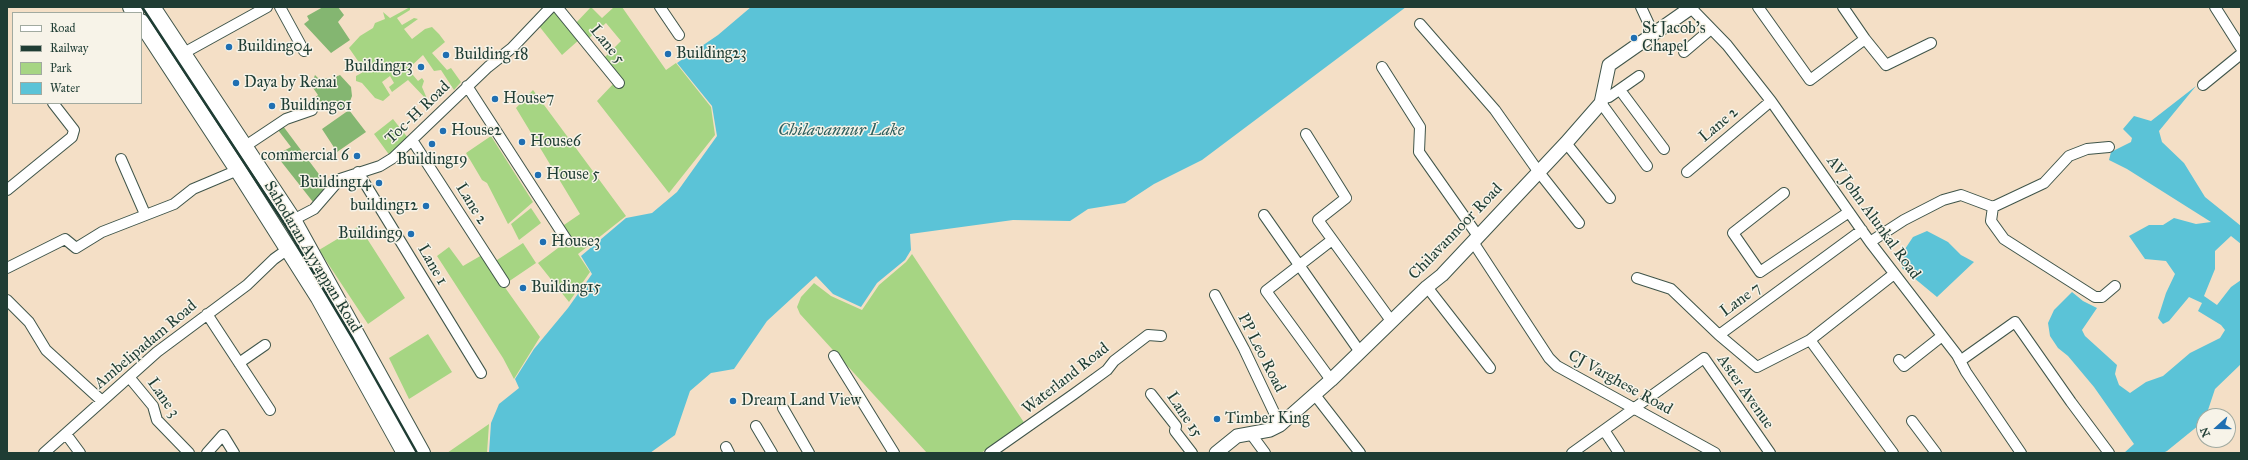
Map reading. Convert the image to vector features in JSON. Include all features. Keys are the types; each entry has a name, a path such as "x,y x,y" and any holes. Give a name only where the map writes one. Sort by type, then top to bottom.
{"main road":[{"name":"Sahodaran Ayyappan Road","path":"152,7 293,220 330,302 405,453"},
{"name":"Sahodaran Ayyappan Road","path":"142,24 288,249 330,302 422,453"}],"street":[{"path":"182,54 267,7"},
{"path":"280,7 304,51"},
{"name":"Toc-H Road","path":"293,220 314,209 340,179 380,166 412,140 467,86 512,48 551,7"},
{"name":"Lane 5","path":"557,7 619,83"},
{"path":"660,7 679,35"},
{"path":"1641,7 1653,33"},
{"path":"1647,166 1602,101 1609,65 1692,7"},
{"name":"AV John Alunkal Road","path":"1692,7 1727,45 1771,101 1870,242 1960,361 2021,453"},
{"path":"1758,7 1810,80 1865,39"},
{"path":"1843,7 1865,39 1886,65 1931,43"},
{"path":"2215,7 2241,48"},
{"path":"1420,24 1495,110 1538,171 1579,223"},
{"path":"1684,52 1711,29"},
{"path":"2203,85 2241,54"},
{"name":"CJ Varghese Road","path":"1382,67 1420,127 1419,152 1476,239 1549,358 1557,366 1715,453"},
{"path":"1602,101 1639,76"},
{"path":"467,86 566,239"},
{"path":"1620,90 1664,149"},
{"name":"Chilavannoor Road","path":"1216,453 1237,436 1270,430 1280,425 1315,395 1427,287 1442,275 1538,171 1566,143 1602,101"},
{"name":"Lane 2","path":"1687,172 1771,101"},
{"path":"7,190 72,138 74,130 53,104"},
{"path":"244,147 286,119 312,110"},
{"path":"1306,134 1346,198 1318,220 1392,322"},
{"name":"Lane 2","path":"412,140 504,282"},
{"path":"1566,143 1610,198"},
{"path":"1870,242 1904,220 1943,200 1961,195 1993,207 2044,183 2069,156 2087,149 2109,147"},
{"path":"121,159 145,214"},
{"path":"7,268 65,239 76,248 102,232 174,204 193,189 238,170"},
{"name":"Lane 1","path":"358,172 481,373"},
{"path":"1784,193 1733,233 1760,272 1850,212"},
{"path":"1993,207 1991,221 2004,239 2095,297 2102,297 2115,286"},
{"path":"1264,215 1298,266 1360,352"},
{"name":"Lane 7","path":"1637,278 1671,289 1719,335 1862,230"},
{"path":"1330,380 1266,291 1332,240"},
{"name":"Ambelipadam Road","path":"44,453 157,352 247,285 274,259 288,249"},
{"path":"1798,350 1894,274"},
{"path":"1427,287 1490,368"},
{"name":"PP Leo Road","path":"1215,295 1244,349 1280,425"},
{"path":"7,300 29,322 46,350 102,401"},
{"path":"207,314 270,410"},
{"path":"1960,361 2015,322 2109,453"},
{"name":"Waterland Road","path":"990,453 1080,390 1106,370 1114,360 1148,335 1161,336"},
{"path":"1719,335 1757,367 1810,340"},
{"path":"1899,360 1904,366 1942,336"},
{"path":"1810,340 1893,453"},
{"path":"239,363 265,344"},
{"path":"834,356 894,453"},
{"name":"Aster Avenue","path":"1635,408 1704,358 1770,453"},
{"name":"Lane 3","path":"129,377 153,406 157,420 188,453"},
{"name":"Lane 15","path":"1151,394 1176,426 1175,431 1192,453"},
{"path":"1315,395 1360,453"},
{"path":"783,408 810,453"},
{"path":"1572,453 1635,408"},
{"path":"1912,421 1936,453"},
{"path":"756,426 772,453"},
{"path":"1604,430 1619,453"},
{"path":"66,434 80,453"},
{"path":"1251,434 1265,453"},
{"path":"207,453 223,435 234,453"}],"green space":[{"path":"323,7 338,7 344,15 338,22 350,40 331,53 304,24 309,20 307,16"},
{"path":"410,7 410,10 397,18 402,25 414,18 418,19 404,29 412,39 425,29 432,27 445,42 432,53 447,70 451,68 461,82 454,90 441,70 434,71 423,55 408,69 418,81 422,78 424,81 422,87 428,101 408,80 392,92 389,87 394,83 390,76 382,82 390,95 383,101 375,98 362,83 356,81 356,76 365,71 349,48 360,36 373,28 375,23 385,19 383,12 390,18"},
{"path":"591,7 602,18 614,7 622,7 666,70 676,63 711,107 715,135 669,193 597,101 615,82 603,59 621,41 606,23 588,39 575,24"},
{"path":"552,12 556,12 580,39 562,55 539,26"},
{"path":"315,75 322,82 326,78 330,79 340,75 351,87 352,96 347,109 338,107 327,101 316,110 307,105 318,95 311,85"},
{"path":"533,90 626,216 578,254 590,272 569,302 538,263 570,239 561,227 580,214 516,108"},
{"path":"349,110 366,132 337,152 322,129"},
{"path":"393,119 408,138 390,156 374,134"},
{"path":"283,126 327,185 313,202 276,155 291,147 278,130"},
{"path":"491,136 533,202 508,224 487,183 482,180 466,153"},
{"path":"531,208 541,223 519,240 511,224"},
{"path":"359,226 405,298 368,324 319,250"},
{"path":"523,243 536,263 508,282 494,262"},
{"path":"449,247 463,266 482,255 540,337 514,379 503,358 437,256"},
{"path":"912,254 1025,424 981,453 927,453 800,314 797,307 801,297 814,283 831,296 862,310 879,285 906,262"},
{"path":"428,334 452,372 409,399 389,358"},
{"path":"489,424 487,453 447,453"}],"water":[{"name":"Chilavannur Lake","path":"751,7 1406,7 1202,160 1154,184 1125,203 1088,209 1070,221 1013,220 910,234 911,250 905,260 877,283 861,307 833,294 816,276 767,321 734,369 711,373 690,391 675,435 650,453 489,453 491,423 499,404 519,388 515,379 534,349 568,308 592,274 581,256 626,218 652,213 677,192 717,136 712,106 677,63 718,35"},
{"path":"2196,86 2159,131 2162,142 2184,163 2205,197 2241,226 2241,244 2231,236 2215,251 2215,269 2204,296 2217,305 2231,287 2241,280 2241,364 2215,389 2209,408 2196,408 2196,427 2167,451 2163,453 2124,453 2134,444 2094,387 2068,356 2058,348 2050,336 2048,323 2054,310 2072,292 2083,301 2097,308 2082,330 2085,336 2117,365 2115,374 2119,385 2130,393 2146,382 2163,376 2190,353 2220,338 2225,330 2221,325 2198,311 2202,303 2189,297 2169,321 2163,324 2158,318 2166,293 2175,274 2166,261 2145,259 2129,236 2149,225 2163,225 2174,218 2196,224 2211,222 2127,169 2109,160 2111,152 2131,142 2132,138 2123,129 2134,116 2151,121"},
{"path":"1927,231 1948,242 1961,255 1974,262 1937,297 1902,268 1905,249 1913,237"}],"railway":[{"path":"142,7 287,228 353,339 417,453"}],"place":[{"name":"St Jacob's Chapel","path":"1634,38"},
{"name":"Building04","path":"229,47"},
{"name":"Building23","path":"668,54"},
{"name":"Building 18","path":"446,55"},
{"name":"Building13","path":"421,67"},
{"name":"Daya by Renai","path":"236,83"},
{"name":"House7","path":"495,99"},
{"name":"Building01","path":"272,106"},
{"name":"House2","path":"443,131"},
{"name":"House6","path":"522,142"},
{"name":"Building19","path":"432,144"},
{"name":"commercial 6","path":"357,156"},
{"name":"House 5","path":"538,175"},
{"name":"Building14","path":"379,183"},
{"name":"building12","path":"426,206"},
{"name":"Building9","path":"411,234"},
{"name":"House3","path":"543,242"},
{"name":"Building15","path":"523,288"},
{"name":"Dream Land View","path":"733,401"},
{"name":"Timber King","path":"1217,419"}]}
